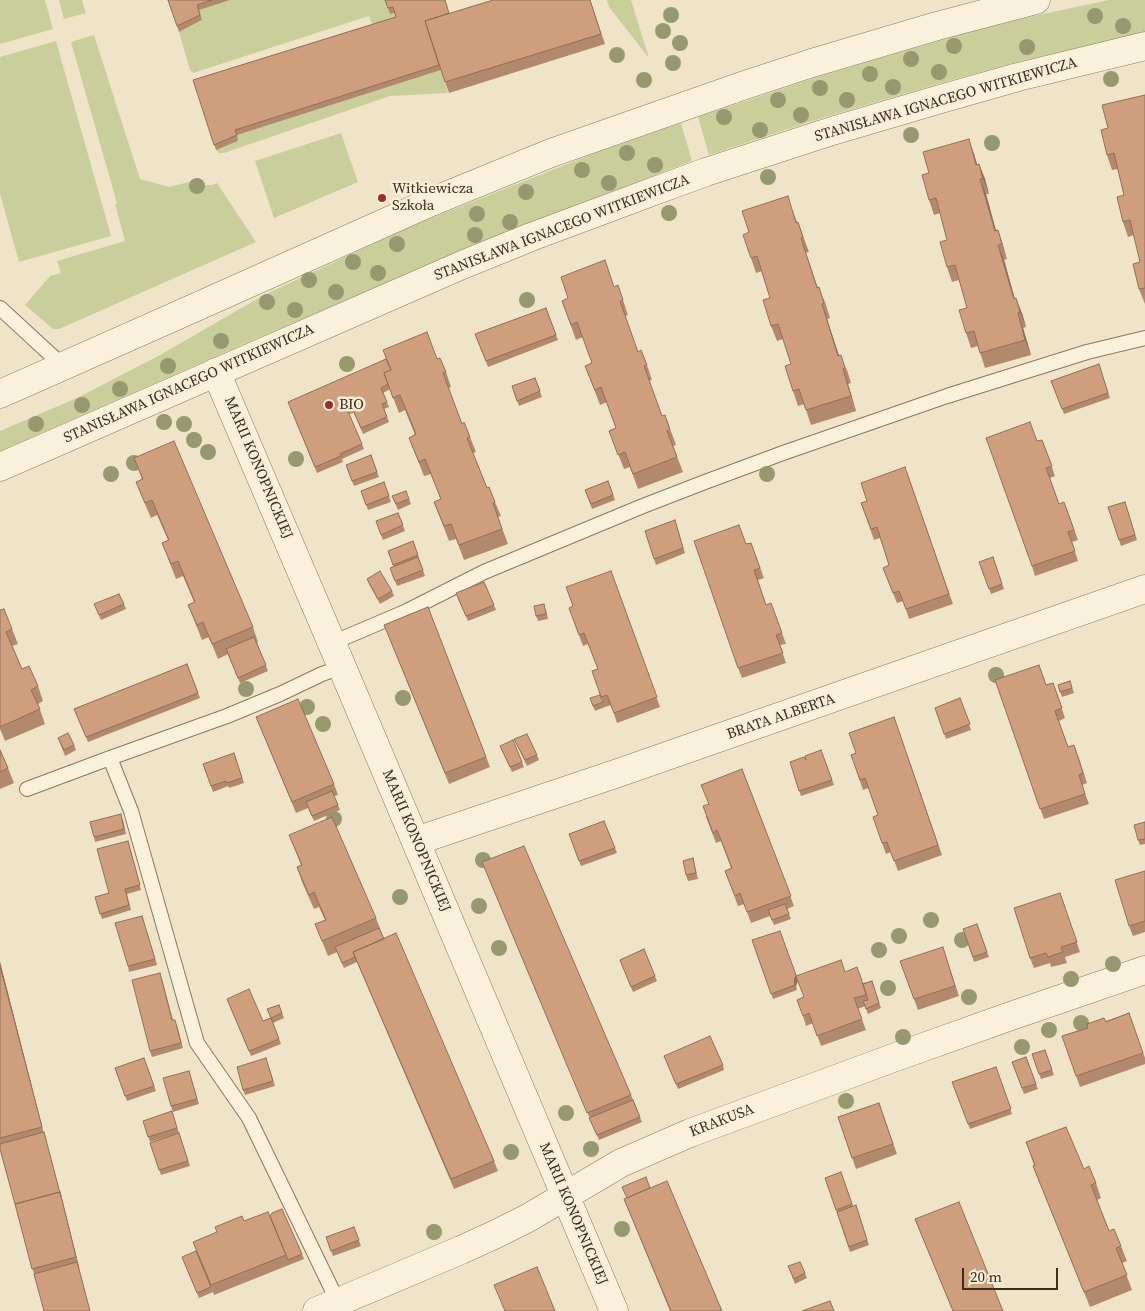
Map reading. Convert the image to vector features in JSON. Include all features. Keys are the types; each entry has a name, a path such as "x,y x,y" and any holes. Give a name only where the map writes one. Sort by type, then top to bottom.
{"street":[{"path":"0,394 431,202 551,153 812,63 937,26 1036,0"},
{"name":"STANISŁAWA IGNACEGO WITKIEWICZA","path":"0,467 462,265 706,172 832,131 944,98 1018,77 1145,46"},
{"name":"MARII KONOPNICKIEJ","path":"216,372 614,1311"},
{"name":"BRATA ALBERTA","path":"416,841 621,772 1145,589"},
{"name":"KRAKUSA","path":"327,1306 478,1242 528,1218 621,1163 690,1133 892,1058 1145,970"}],"lane":[{"path":"0,308 63,366"},
{"path":"27,789 227,716 280,694 322,674 337,655 407,611 484,572 643,506 783,453 947,396 1087,352 1145,338"},
{"path":"110,758 130,811 197,1043 249,1118 327,1306"}],"green space":[{"path":"0,0 45,0 53,29 0,44"},
{"path":"59,0 82,0 86,13 64,19"},
{"path":"228,0 386,0 390,14 394,13 397,23 374,30 369,16 193,73 190,70 179,32 201,21 199,9"},
{"path":"607,0 631,0 649,58 609,7"},
{"path":"1109,0 1145,0 1145,32 1013,63 941,83 825,117 709,155 698,117 817,77 972,31"},
{"path":"94,35 140,179 169,187 193,181 199,185 217,183 256,242 59,329 53,329 25,305 50,276 61,273 57,261 125,241 115,204 117,203 71,42"},
{"path":"56,41 111,236 19,262 0,194 0,57"},
{"path":"441,70 448,93 390,96 224,153 219,153 216,150 238,141 236,135"},
{"path":"681,123 692,161 523,225 253,340 0,451 0,431 77,398 160,355 264,295 409,227 595,153"},
{"path":"341,133 358,182 274,218 255,161"}],"building":[{"path":"168,0 212,0 197,5 200,15 177,26"},
{"path":"385,0 445,0 449,13 425,21 439,65 235,130 237,135 214,145 193,80 396,17 393,7 388,8"},
{"path":"493,0 590,0 601,34 445,82 425,21"},
{"path":"1145,95 1145,288 1139,289 1133,264 1140,262 1130,220 1123,222 1117,197 1124,195 1114,153 1107,155 1101,130 1108,128 1102,105"},
{"path":"969,139 976,165 979,164 983,179 980,179 995,231 998,230 1002,244 998,245 1014,299 1016,298 1020,312 1018,313 1025,340 980,353 974,331 966,333 959,310 967,308 955,265 947,267 940,242 947,240 936,198 929,200 922,175 929,173 923,152"},
{"path":"788,196 796,223 798,222 803,237 801,238 817,288 819,287 824,303 822,304 838,356 841,355 851,396 806,410 799,389 793,391 785,366 791,364 778,324 771,326 763,300 770,298 757,256 751,258 743,235 749,232 742,211"},
{"path":"605,260 614,287 618,285 623,300 620,301 638,352 641,350 647,365 644,366 662,416 665,415 670,430 667,431 677,457 633,474 625,452 618,455 609,431 616,428 601,387 595,390 585,366 592,363 577,322 571,325 562,301 568,298 561,277"},
{"path":"546,308 556,335 486,361 475,334"},
{"path":"427,332 437,359 440,358 446,372 443,373 462,424 464,422 470,437 467,438 487,488 489,487 495,502 493,503 502,529 459,545 451,524 444,526 434,502 441,499 425,459 419,462 409,438 416,434 400,395 393,398 384,373 391,370 383,350"},
{"path":"386,359 391,370 384,373 388,384 381,388 387,402 382,404 387,417 361,428 352,408 347,409 362,444 340,454 341,456 315,467 288,402"},
{"path":"1099,364 1108,393 1062,409 1051,381"},
{"path":"535,378 540,391 517,401 512,386"},
{"path":"1030,422 1037,441 1042,440 1052,466 1046,468 1059,504 1064,502 1074,530 1068,532 1075,551 1032,566 986,438"},
{"path":"174,441 253,627 212,644 203,622 197,625 188,605 195,602 178,561 171,564 162,543 169,540 152,500 145,503 136,482 143,479 134,458"},
{"path":"371,455 377,472 352,481 346,465"},
{"path":"905,467 949,594 906,609 899,591 893,593 883,568 889,565 877,527 871,529 861,503 867,501 861,483"},
{"path":"608,481 613,495 591,504 585,490"},
{"path":"384,482 389,496 366,505 361,491"},
{"path":"406,491 409,499 396,504 392,496"},
{"path":"1125,502 1135,535 1119,540 1108,507"},
{"path":"398,513 403,525 381,535 376,521"},
{"path":"675,520 683,548 654,559 645,531"},
{"path":"739,525 746,544 751,543 760,568 754,570 766,605 771,603 782,633 776,635 783,653 738,668 694,541"},
{"path":"413,541 418,555 393,565 388,551"},
{"path":"418,557 423,570 395,581 390,568"},
{"path":"993,557 1002,584 989,589 979,562"},
{"path":"380,571 392,591 378,599 367,579"},
{"path":"611,571 657,697 614,713 607,695 601,697 592,671 598,669 584,633 579,635 569,608 573,606 566,587"},
{"path":"484,582 494,605 466,616 456,593"},
{"path":"119,594 124,604 99,615 94,604"},
{"path":"544,604 546,614 536,616 534,606"},
{"path":"428,607 486,757 445,773 384,625"},
{"path":"4,609 12,629 6,632 22,669 29,666 38,686 31,690 40,709 0,727 0,610"},
{"path":"254,637 266,665 238,678 226,649"},
{"path":"187,664 198,693 86,737 74,709"},
{"path":"1039,665 1046,685 1053,683 1062,708 1055,711 1068,747 1074,745 1083,773 1079,775 1085,794 1040,809 995,680"},
{"path":"1070,681 1072,688 1060,692 1058,685"},
{"path":"600,695 603,702 593,706 590,698"},
{"path":"960,698 970,724 944,734 935,708"},
{"path":"298,699 334,784 292,802 256,717"},
{"path":"894,717 938,845 894,861 887,842 882,843 873,817 878,815 865,778 860,780 851,755 856,753 849,733"},
{"path":"68,733 74,745 64,750 58,738"},
{"path":"527,734 537,755 525,760 514,739"},
{"path":"513,740 522,762 510,767 500,746"},
{"path":"0,750 8,768 0,772"},
{"path":"821,750 832,780 799,791 790,762 804,757 806,760 805,756"},
{"path":"234,753 242,778 211,786 203,764"},
{"path":"742,769 791,896 747,912 740,893 735,896 725,871 732,868 717,830 713,833 703,806 709,804 701,785"},
{"path":"332,791 338,805 312,816 306,802"},
{"path":"121,814 124,829 94,837 90,822"},
{"path":"332,817 376,918 322,941 315,924 326,920 314,892 309,895 297,867 302,865 289,835"},
{"path":"604,821 615,848 579,861 569,834"},
{"path":"1145,822 1145,839 1138,840 1134,825"},
{"path":"128,841 140,885 125,889 129,905 100,914 95,897 109,893 97,849"},
{"path":"524,846 631,1095 587,1113 482,862"},
{"path":"693,858 696,873 686,875 683,861"},
{"path":"1145,871 1145,921 1129,926 1115,880"},
{"path":"1060,893 1077,942 1061,947 1063,952 1048,957 1046,953 1030,958 1014,908"},
{"path":"785,904 789,914 772,920 768,910"},
{"path":"142,916 155,959 128,966 115,923"},
{"path":"977,924 987,952 973,957 963,929"},
{"path":"379,928 384,939 353,952 355,957 342,963 335,947"},
{"path":"780,931 796,975 795,985 771,994 752,940"},
{"path":"396,933 494,1161 451,1179 353,952"},
{"path":"943,947 955,986 914,999 900,961"},
{"path":"644,949 655,976 631,987 620,960"},
{"path":"841,960 845,972 857,967 861,978 866,995 854,998 862,1019 817,1036 809,1013 803,1016 797,1000 804,997 796,976"},
{"path":"0,966 42,1127 0,1138"},
{"path":"160,973 172,1020 175,1020 181,1043 150,1051 132,980"},
{"path":"872,981 879,1003 866,1009 863,1001 868,1000 863,984"},
{"path":"249,989 263,1021 271,1018 279,1039 249,1051 227,999"},
{"path":"279,1005 282,1013 271,1018 267,1009"},
{"path":"1129,1013 1143,1053 1076,1076 1062,1036 1088,1028 1087,1024 1104,1018 1106,1022"},
{"path":"710,1036 723,1065 676,1084 664,1056"},
{"path":"1045,1050 1052,1070 1039,1074 1032,1054"},
{"path":"1026,1057 1036,1084 1022,1088 1012,1062"},
{"path":"144,1058 154,1086 125,1096 115,1068"},
{"path":"266,1058 273,1081 243,1090 237,1067"},
{"path":"996,1067 1011,1109 968,1124 952,1082"},
{"path":"189,1071 197,1099 171,1106 163,1078"},
{"path":"633,1100 640,1117 597,1135 589,1118"},
{"path":"879,1103 893,1144 852,1158 838,1117"},
{"path":"172,1111 177,1128 148,1137 143,1121"},
{"path":"1066,1127 1084,1169 1089,1166 1096,1183 1091,1185 1109,1231 1114,1229 1121,1246 1116,1248 1127,1275 1084,1292 1033,1166 1035,1165 1026,1142"},
{"path":"44,1132 60,1192 15,1204 0,1144"},
{"path":"179,1133 188,1161 159,1170 150,1143"},
{"path":"841,1172 852,1204 836,1210 825,1178"},
{"path":"646,1177 650,1188 627,1198 622,1187"},
{"path":"667,1181 722,1311 671,1311 624,1199"},
{"path":"60,1192 76,1257 32,1269 15,1204"},
{"path":"959,1202 1003,1311 953,1311 915,1219"},
{"path":"856,1205 867,1240 849,1247 837,1212"},
{"path":"282,1209 302,1254 288,1260 270,1216 272,1213"},
{"path":"268,1212 286,1255 211,1285 193,1242 217,1232 215,1227 242,1216 244,1221"},
{"path":"354,1227 359,1240 331,1251 326,1237"},
{"path":"196,1251 211,1287 197,1293 182,1257"},
{"path":"77,1262 90,1311 44,1311 34,1274"},
{"path":"800,1262 805,1273 794,1279 788,1266"},
{"path":"537,1267 555,1311 505,1311 494,1285"},
{"path":"830,1301 834,1311 802,1311"}],"place":[{"name":"Witkiewicza Szkoła","path":"382,198"},
{"name":"BIO","path":"329,405"}]}
